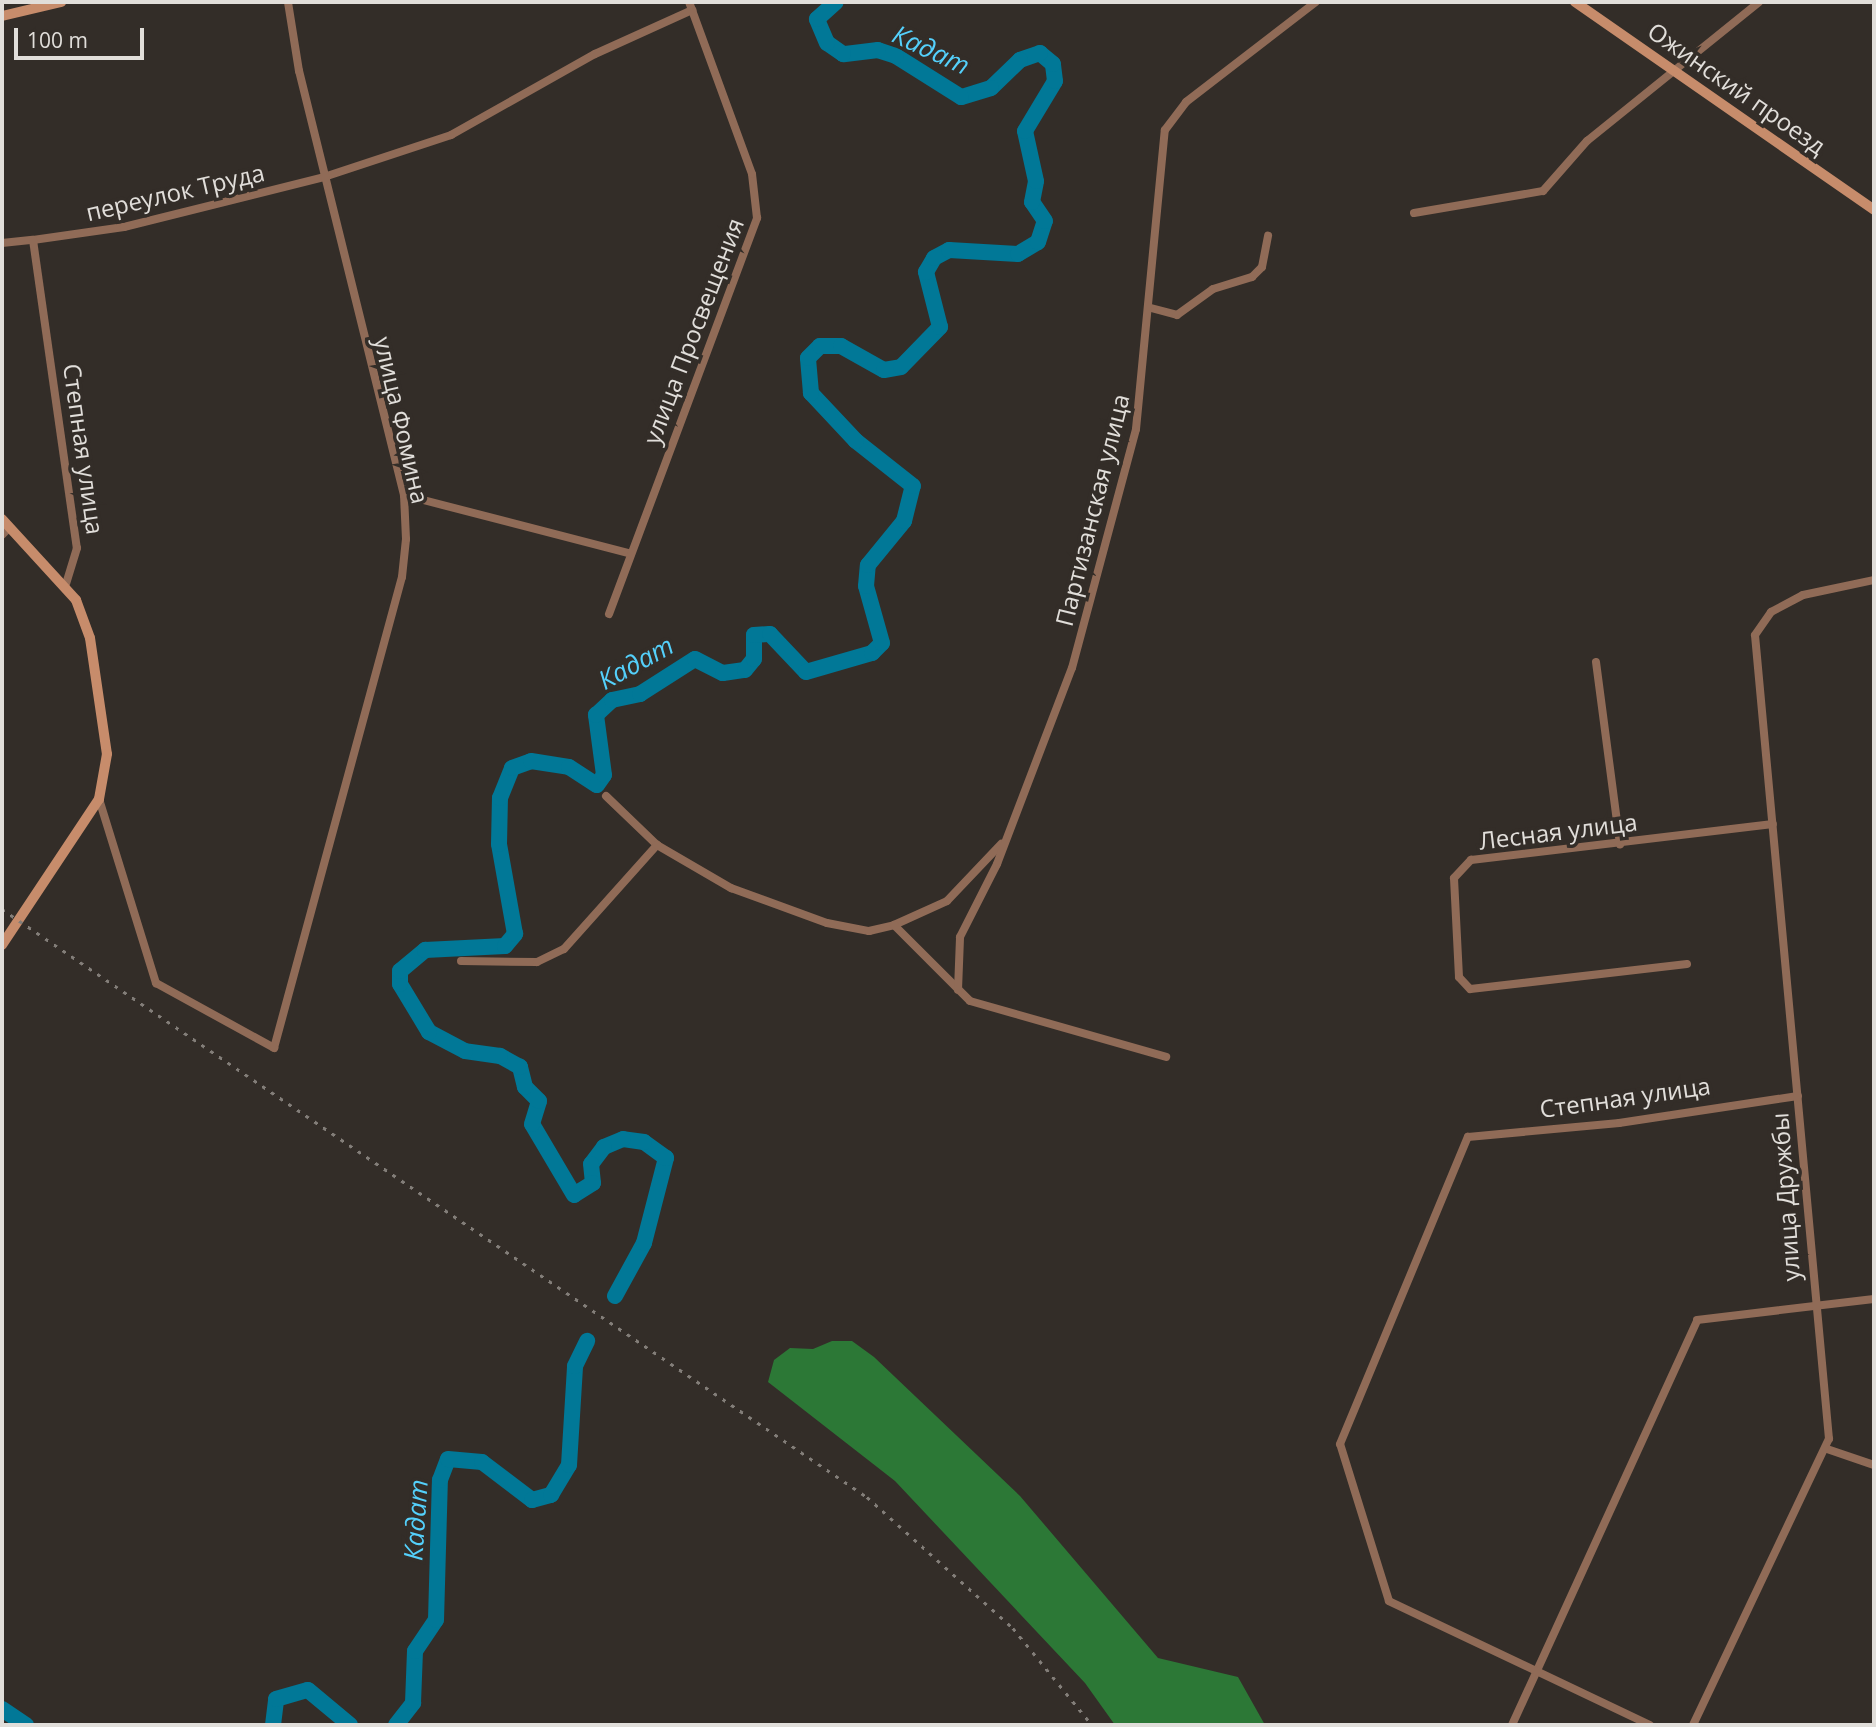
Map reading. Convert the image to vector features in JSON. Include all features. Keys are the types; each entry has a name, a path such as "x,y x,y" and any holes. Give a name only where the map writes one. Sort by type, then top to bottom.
{"street":[{"path":"2,16 61,2"},
{"name":"улица Фомина","path":"99,799 156,983 274,1048 402,576 404,495 324,177 288,2"},
{"name":"Партизанская улица","path":"958,990 960,937 1003,841 1072,668 1136,429 1151,308 1162,141 1170,119 1315,2"},
{"name":"Ожинский проезд","path":"1575,2 1676,68 1874,210"},
{"path":"1414,213 1543,191 1587,141 1759,2"},
{"name":"переулок Труда","path":"33,240 124,227 324,177 451,135 595,54 690,6"},
{"name":"улица Просвещения","path":"609,614 629,553 757,218 752,174 690,6"},
{"path":"1151,308 1177,315 1213,289 1252,277 1262,267 1269,236"},
{"path":"2,243 33,240"},
{"name":"Степная улица","path":"33,240 77,548 66,583"},
{"path":"404,495 629,553"},
{"path":"2,945 99,799 106,771 90,638 66,583 5,527"},
{"name":"улица Дружбы","path":"1827,1450 1812,1307 1798,1096 1755,635 1771,612 1803,595 1874,580"},
{"path":"1596,662 1620,844"},
{"path":"606,796 657,845 731,888 827,923 857,931 894,925 947,901 1003,841"},
{"name":"Лесная улица","path":"1688,964 1478,991 1459,977 1454,878 1471,860 1773,824"},
{"path":"461,961 528,963 557,953 583,934 657,845"},
{"path":"894,925 958,990 980,1004 1166,1057"},
{"name":"Степная улица","path":"1538,1673 1389,1601 1339,1455 1461,1145 1468,1137 1619,1123 1798,1096"},
{"path":"1512,1725 1697,1320 1874,1298"},
{"path":"1693,1725 1827,1450 1874,1465"},
{"path":"1538,1673 1650,1725"}],"green space":[{"path":"832,1341 852,1341 874,1357 1020,1496 1158,1658 1238,1677 1265,1725 1115,1725 1085,1683 895,1481 768,1382 774,1360 790,1348 813,1349"}],"waterway":[{"name":"Кадат","path":"615,1296 644,1243 666,1158 644,1142 623,1139 604,1147 591,1164 593,1183 574,1195 532,1124 539,1101 525,1087 520,1067 500,1056 465,1051 429,1032 400,984 400,971 425,950 505,946 515,934 499,844 500,798 512,768 531,761 569,767 597,785 604,775 596,715 612,700 640,694 695,659 723,673 745,670 754,659 754,635 770,634 806,672 872,653 882,643 866,586 868,565 904,521 913,486 856,441 811,393 808,358 820,346 841,346 884,370 901,367 940,327 926,272 934,258 949,250 1018,254 1038,242 1045,221 1032,202 1036,181 1025,131 1055,81 1053,64 1040,53 1020,60 991,88 961,97 896,56 878,50 843,54 827,43 817,19 836,2"},
{"name":"Кадат","path":"396,1725 413,1703 415,1651 436,1620 440,1480 448,1459 482,1462 532,1500 551,1495 569,1465 575,1366 587,1341"},
{"name":"Кадат","path":"273,1725 276,1699 308,1690 350,1725"},
{"name":"Кадат","path":"2,1709 26,1725"}],"railway":[{"path":"2,909 867,1497 1013,1628 1092,1725"}]}
